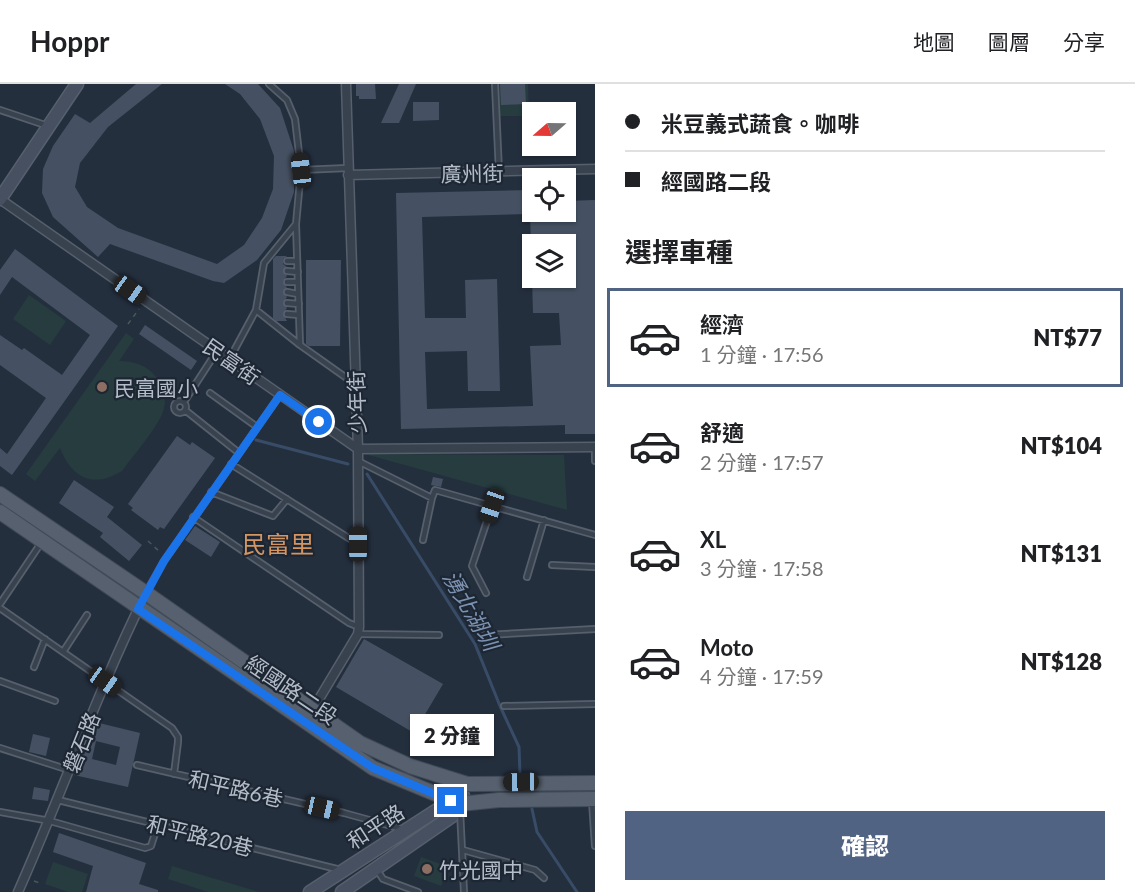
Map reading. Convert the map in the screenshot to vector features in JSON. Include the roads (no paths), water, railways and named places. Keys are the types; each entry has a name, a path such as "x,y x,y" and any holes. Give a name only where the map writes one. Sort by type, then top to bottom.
{"main road":[{"name":"經國路二段","path":"0,494 360,743 378,752 410,766 467,784 595,783"},
{"name":"經國路二段","path":"0,512 138,609 373,768 455,802 594,799"}],"street":[{"path":"0,199 77,84"},
{"name":"少年街","path":"346,84 358,449 358,630"},
{"name":"廣州街","path":"348,172 499,172 595,169"},
{"name":"民富街","path":"0,199 358,449"},
{"path":"358,449 595,447"},
{"name":"磐石路","path":"18,892 50,821 105,681 146,593"},
{"path":"313,709 358,630"},
{"name":"和平路","path":"342,892 452,816 455,802 467,784"},
{"name":"和平路","path":"310,892 406,829 455,802"}],"lane":[{"path":"269,84 287,100 295,119 301,170 296,224 300,345"},
{"path":"495,84 499,172"},
{"path":"0,110 48,126"},
{"path":"301,170 348,172"},
{"path":"229,360 256,310 264,262 296,224"},
{"path":"287,261 297,261"},
{"path":"287,271 298,272"},
{"path":"287,282 298,282"},
{"path":"287,292 298,294"},
{"path":"287,303 299,304"},
{"path":"256,310 355,384"},
{"path":"287,314 299,315"},
{"path":"184,402 218,351"},
{"path":"210,393 257,427"},
{"path":"146,593 166,557 280,395"},
{"path":"184,402 177,402 175,407 180,413 185,410"},
{"path":"184,402 185,410"},
{"path":"185,410 238,453"},
{"path":"595,447 595,461"},
{"path":"358,461 432,498"},
{"path":"231,464 358,544"},
{"path":"423,540 435,490 595,535"},
{"path":"211,492 273,516 287,499"},
{"path":"486,593 472,566 492,506"},
{"path":"194,517 358,630 439,634"},
{"path":"527,577 544,520"},
{"path":"42,541 0,606 172,728 178,742 174,774"},
{"path":"552,565 595,567"},
{"path":"63,651 87,615"},
{"path":"485,635 595,629"},
{"path":"34,667 45,639"},
{"path":"0,681 55,701"},
{"path":"504,706 595,704"},
{"path":"0,748 70,770"},
{"name":"和平路6巷","path":"136,765 406,829"},
{"path":"594,799 595,846"},
{"name":"和平路20巷","path":"58,800 342,870"},
{"path":"455,802 463,850 464,892"},
{"path":"0,812 50,821 145,848 151,846 158,824"},
{"path":"463,850 535,870 544,878"},
{"path":"376,868 383,879 418,892"}],"waterway":[{"name":"湧北湖圳","path":"256,440 348,464"},
{"name":"湧北湖圳","path":"367,474 475,644 519,747 520,774"},
{"name":"湧北湖圳","path":"532,809 537,832 577,892"}],"place":[{"name":"民富國小","path":"102,387"},
{"name":"竹光國中","path":"427,869"}],"district":[{"name":"民富里","path":"278,543"}]}
